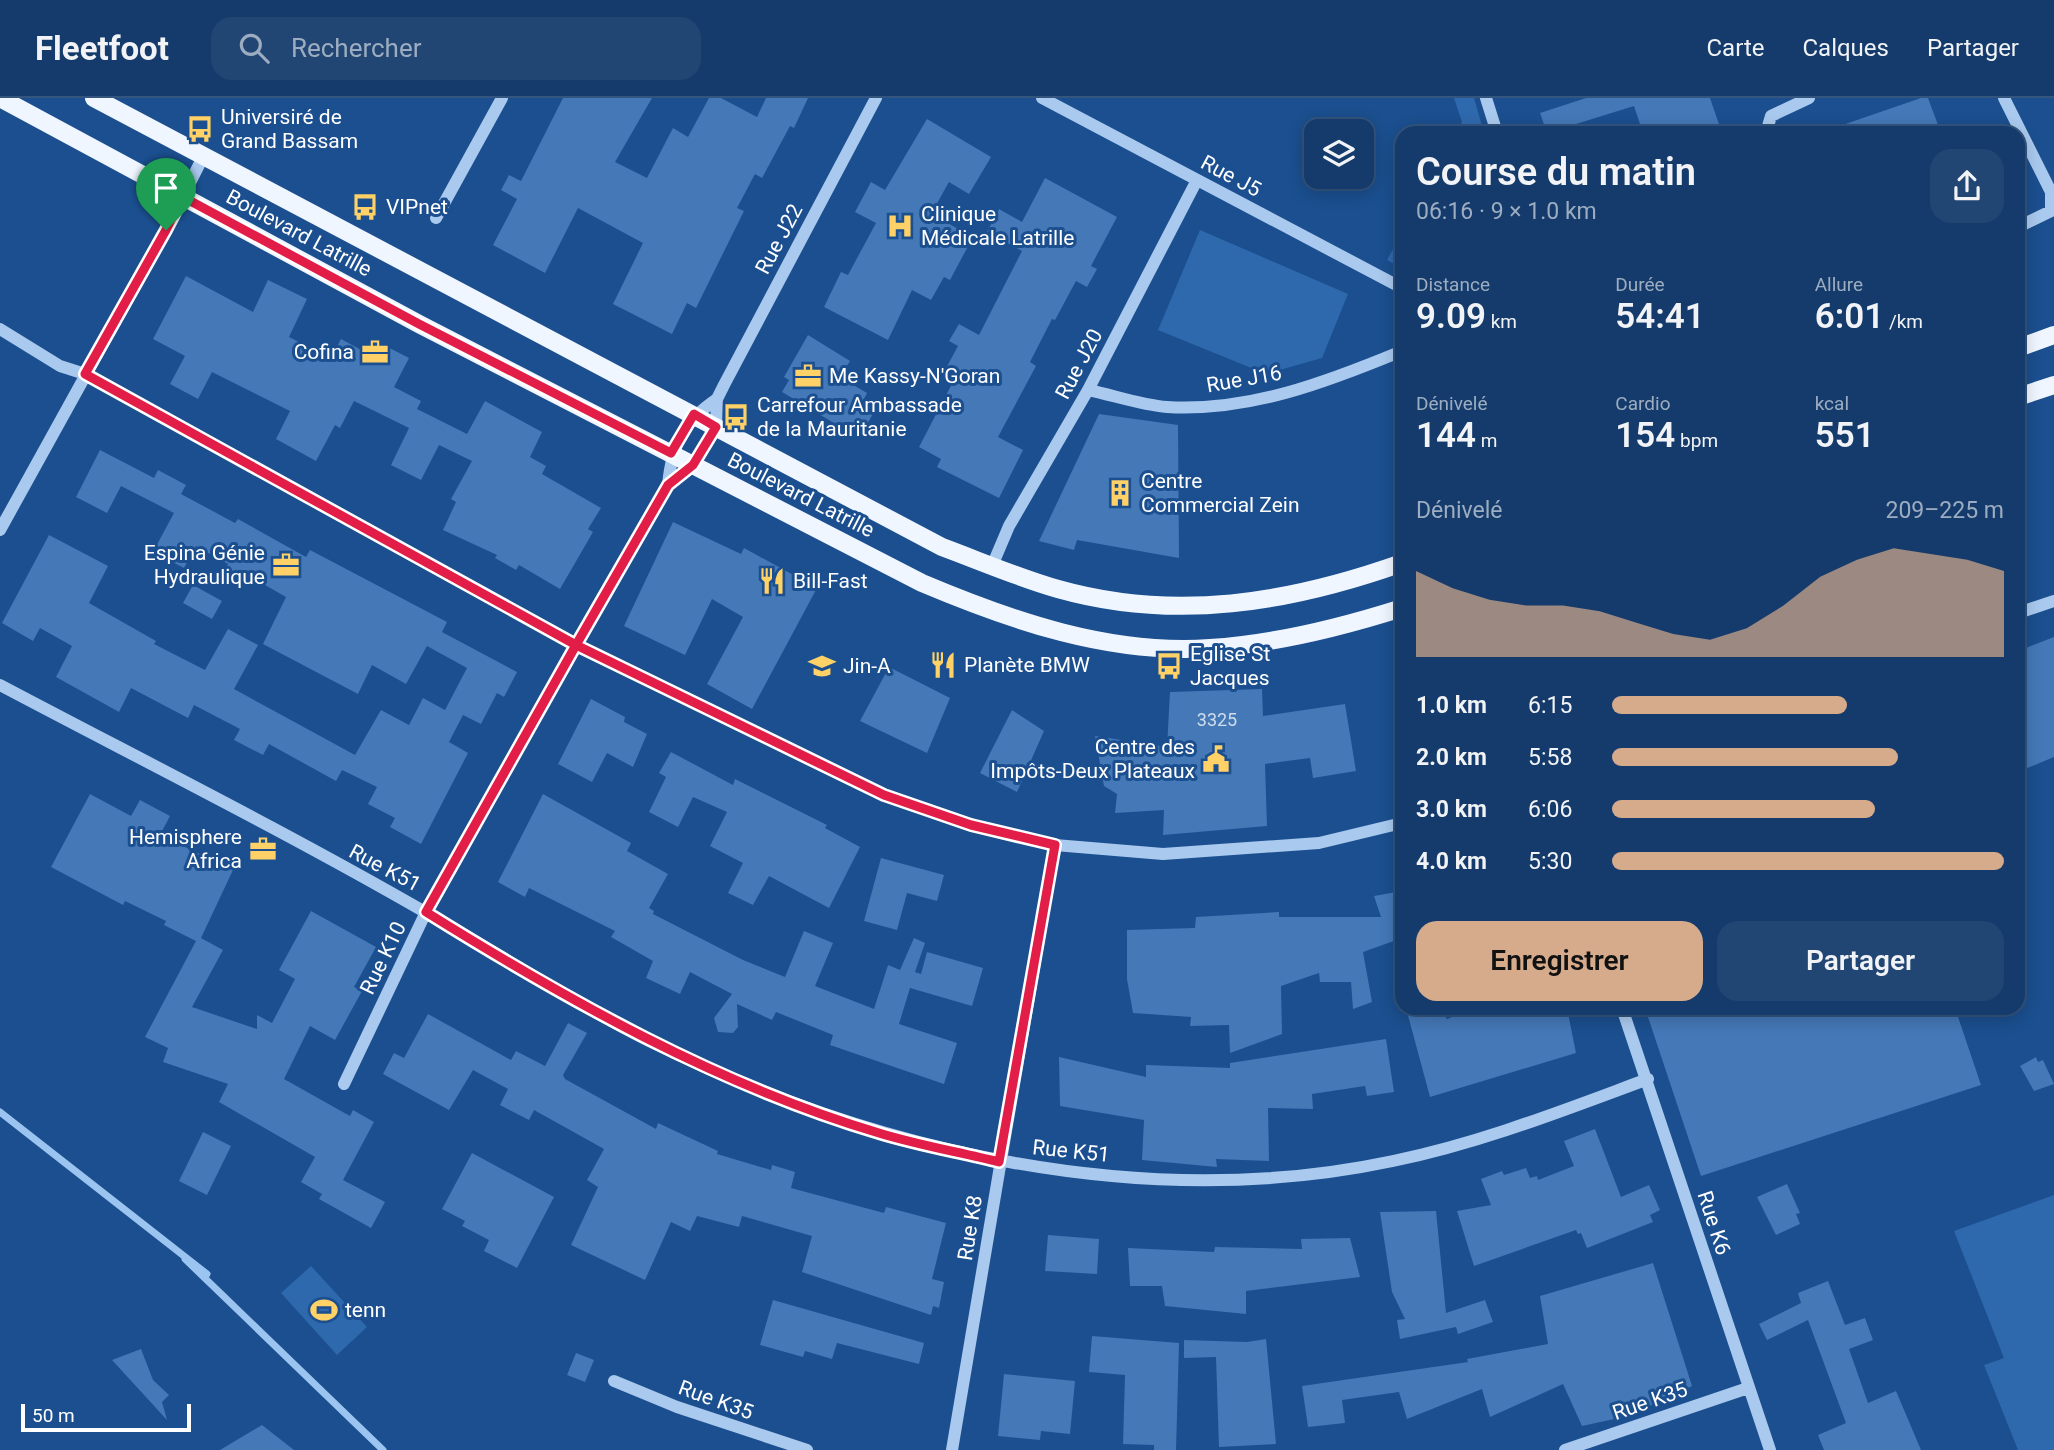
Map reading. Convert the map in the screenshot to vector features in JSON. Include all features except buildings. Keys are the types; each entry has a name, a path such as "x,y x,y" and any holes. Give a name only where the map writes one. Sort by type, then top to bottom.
{"main road":[{"name":"Boulevard Latrille","path":"0,98 419,324 922,583 987,611 1047,629 1100,640 1208,649 1297,636 1395,610"},
{"name":"Boulevard Latrille","path":"94,98 560,347 694,414 943,547 992,566 1057,589 1109,600 1206,607 1337,586 1395,565"},
{"path":"2025,345 2054,335"},
{"path":"2025,395 2054,385"}],"street":[{"path":"436,218 502,98"},
{"name":"Rue J22","path":"668,485 693,465 716,427 717,399 876,98"},
{"name":"Rue J5","path":"1042,98 1395,284"},
{"path":"1486,98 1495,126"},
{"path":"1768,126 1771,116 1809,98"},
{"path":"2004,98 2018,126"},
{"path":"2025,140 2051,192 2050,211 2025,224"},
{"path":"0,530 204,155"},
{"name":"Rue J20","path":"992,566 1009,526 1088,390 1197,180"},
{"path":"0,329 60,366 85,374 576,645 884,795 971,825 1055,845 1163,854 1241,851 1319,843 1395,825"},
{"name":"Rue J16","path":"1088,390 1165,407 1220,406 1332,379 1395,354"},
{"name":"Rue J22","path":"668,485 671,453 694,414 717,399"},
{"name":"Rue K10","path":"344,1084 426,912 668,485"},
{"path":"2025,610 2054,600"},
{"name":"Rue K51","path":"0,685 426,912 520,970 649,1041 761,1091 880,1133 999,1162 1104,1174 1191,1179 1296,1174 1391,1162 1496,1135 1648,1079"},
{"name":"Rue K8","path":"952,1450 1055,845"},
{"name":"Rue K6","path":"1625,1015 1770,1450"},
{"name":"Rue K35","path":"614,1381 677,1407 807,1450"},
{"name":"Rue K35","path":"1565,1450 1748,1388"}],"shaded area":[{"path":"1454,98 1474,98 1482,126 1460,126 1462,122"},
{"path":"1200,230 1348,294 1322,358 1266,374 1158,330"},
{"path":"1395,246 1395,264 1387,260"},
{"path":"2054,1195 2054,1450 2018,1450 1984,1365 2004,1358 1954,1231"},
{"name":"tenn","path":"311,1266 367,1327 337,1355 281,1293"}],"waterway":[{"path":"0,1112 207,1274 185,1259 383,1450"}],"place":[{"name":"Universiré de Grand Bassam","path":"200,129"},
{"name":"VIPnet","path":"365,207"},
{"name":"Clinique Médicale Latrille","path":"900,226"},
{"name":"Cofina","path":"375,352"},
{"name":"Me Kassy-N'Goran","path":"808,376"},
{"name":"Carrefour Ambassade de la Mauritanie","path":"736,417"},
{"name":"Centre Commercial Zein","path":"1120,493"},
{"name":"Espina Génie Hydraulique","path":"286,565"},
{"name":"Bill-Fast","path":"772,581"},
{"name":"Planète BMW","path":"943,665"},
{"name":"Jin-A","path":"822,666"},
{"name":"Eglise St Jacques","path":"1169,666"},
{"name":"Centre des Impôts-Deux Plateaux","path":"1216,759"},
{"name":"Hemisphere Africa","path":"263,849"},
{"name":"tenn","path":"324,1310"}],"route":[{"path":"166,230 85,374 576,645 426,912 520,970 649,1041 761,1091 880,1133 999,1162 1055,845 971,825 884,795 576,645 668,485 693,465 716,427 694,414 671,453 419,324 183,197 166,230"}]}
